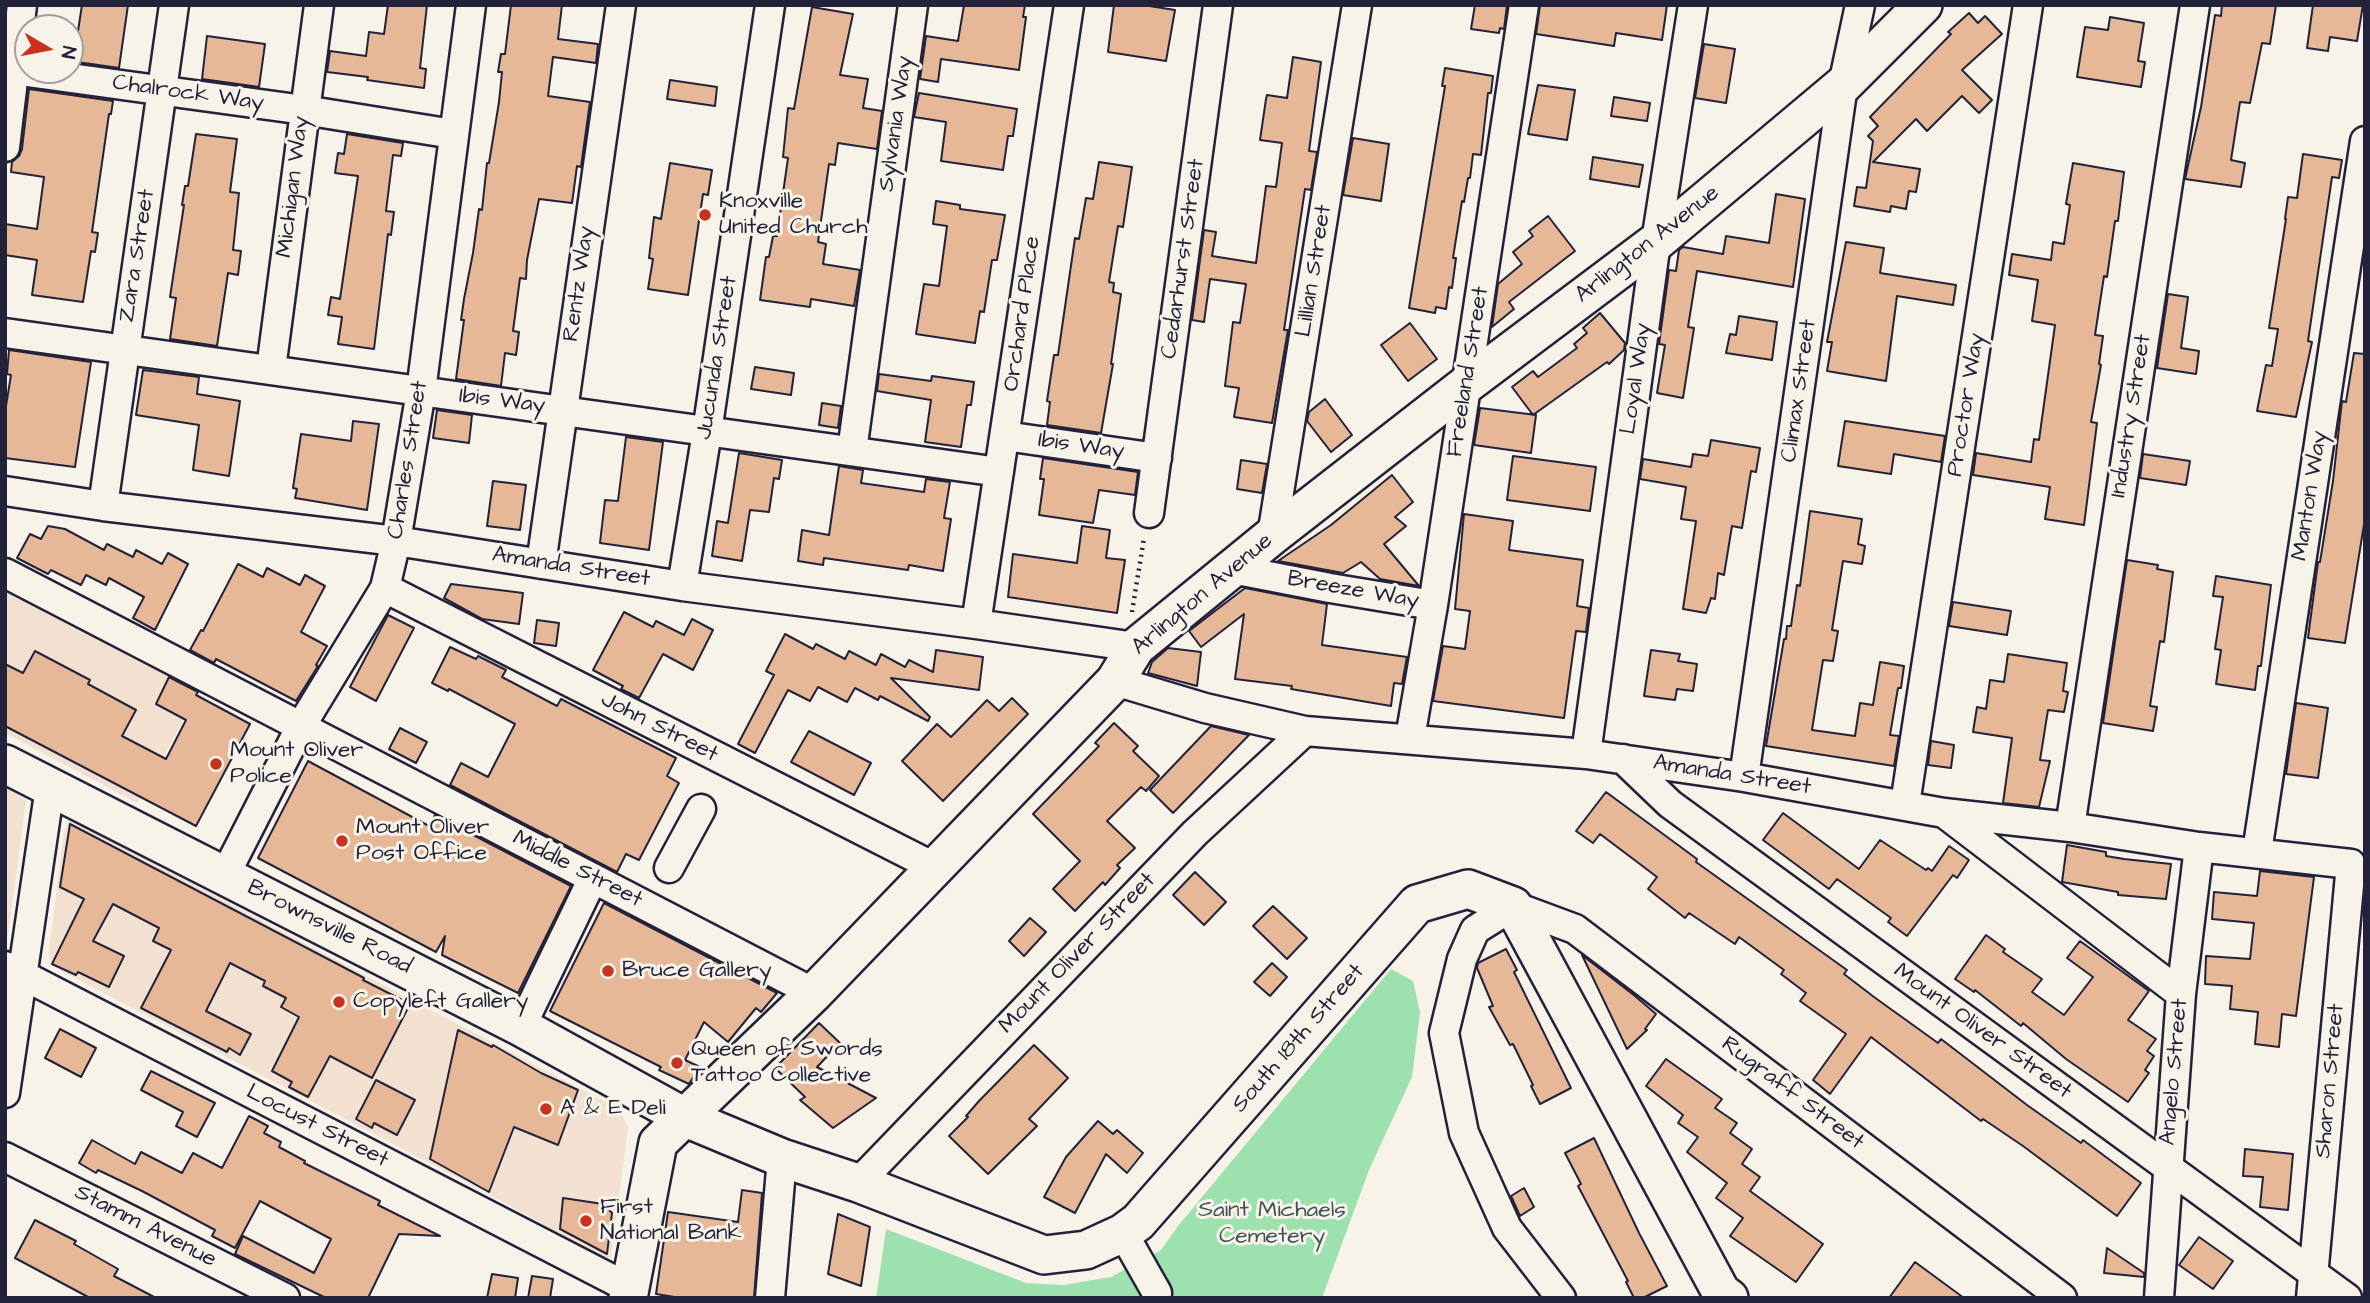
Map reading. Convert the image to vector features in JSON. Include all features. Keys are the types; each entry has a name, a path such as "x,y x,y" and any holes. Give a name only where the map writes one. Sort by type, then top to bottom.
{"main road":[{"name":"Arlington Avenue","path":"629,1293 658,1143 814,993 1115,681 1133,631 1232,569 1467,384 1656,242 1843,85 1923,5"},
{"name":"Brownsville Road","path":"5,764 521,1027 686,1118"},
{"name":"South 18th Street","path":"686,1118 782,1158 1044,1255 1086,1250 1123,1233 1147,1212 1417,904 1468,889 1513,906"},
{"path":"1513,906 1721,1292 1729,1298"}],"street":[{"path":"5,147 10,70 22,5"},
{"name":"Zara Street","path":"103,506 174,5"},
{"name":"Michigan Way","path":"271,369 319,5"},
{"name":"Charles Street","path":"225,875 301,726 385,587 396,541 421,391 471,5"},
{"name":"Rentz Way","path":"541,564 561,409 621,5"},
{"name":"Jucunda Street","path":"682,586 770,5"},
{"name":"Sylvania Way","path":"852,451 913,5"},
{"name":"Orchard Place","path":"976,624 1069,5"},
{"name":"Cedarhurst Street","path":"1149,513 1218,5"},
{"name":"Lillian Street","path":"1272,536 1357,5"},
{"name":"Freeland Street","path":"1410,738 1433,605 1524,5"},
{"name":"Loyal Way","path":"1586,754 1656,242 1693,5"},
{"name":"Climax Street","path":"1744,777 1843,85 1860,5"},
{"name":"Proctor Way","path":"1905,804 2028,5"},
{"name":"Industry Street","path":"2070,827 2195,5"},
{"name":"Chalrock Way","path":"10,70 304,110 453,134"},
{"name":"Manton Way","path":"2257,852 2365,141"},
{"name":"Ibis Way","path":"5,333 999,472"},
{"name":"Ibis Way","path":"1005,436 1157,458"},
{"name":"Amanda Street","path":"5,491 103,506 396,541 682,586 976,624 1133,631"},
{"name":"Breeze Way","path":"1232,569 1433,605"},
{"name":"Middle Street","path":"5,573 814,993"},
{"name":"John Street","path":"385,587 934,867"},
{"name":"Amanda Street","path":"1115,681 1205,708 1305,731 1586,754 1744,777 1944,813 2351,864"},
{"name":"Mount Oliver Street","path":"858,1184 1195,833 1305,731"},
{"name":"Mount Oliver Street","path":"1623,759 1670,804 2167,1167 2312,1286 2347,1298"},
{"path":"5,1093 14,970 50,787"},
{"path":"669,868 701,809"},
{"path":"1944,813 2181,994"},
{"name":"Angelo Street","path":"2159,1298 2181,994 2199,847"},
{"name":"Sharon Street","path":"2312,1286 2351,864"},
{"path":"521,1027 593,878"},
{"path":"1513,906 1475,930 1462,959 1444,1033 1464,1133 1507,1228 1561,1298"},
{"name":"Rugraff Street","path":"1513,906 1575,929 2062,1298"},
{"name":"Locust Street","path":"14,970 629,1293"},
{"name":"Stamm Avenue","path":"5,1157 285,1298"},
{"path":"770,1298 782,1158"},
{"path":"1123,1233 1164,1296"}],"path":[{"path":"1133,631 1149,513"}],"shaded area":[{"path":"5,561 205,683 137,803 5,733"},
{"path":"5,786 26,800 8,936 5,938"},
{"path":"69,819 622,1113 628,1128 611,1257 602,1257 487,1193 50,965 49,950 64,832"}],"green space":[{"name":"Saint Michaels Cemetery","path":"1391,969 1413,981 1420,1012 1412,1077 1369,1170 1322,1298 876,1298 886,1229 1026,1283 1063,1285 1111,1277 1161,1250"}],"building":[{"path":"82,5 128,5 119,68 84,63 84,14 81,14"},
{"path":"388,5 427,5 420,68 426,69 424,88 327,72 330,51 366,56 369,32 384,34"},
{"path":"511,5 562,5 558,39 598,44 596,63 553,57 548,96 590,102 581,167 577,166 572,203 539,199 526,279 520,278 513,331 519,332 516,355 505,353 501,386 456,379 464,299 479,209 482,210 487,163 499,102 502,72 498,72 501,54 505,54"},
{"path":"964,5 1025,5 1019,70 941,59 938,82 920,79 926,36 958,41"},
{"path":"1114,5 1143,5 1175,10 1166,61 1108,52"},
{"path":"1475,5 1507,5 1504,29 1500,28 1499,33 1471,29"},
{"path":"1540,5 1667,5 1662,40 1616,33 1614,46 1536,34"},
{"path":"2222,5 2276,5 2270,44 2262,43 2250,103 2240,102 2231,160 2245,163 2241,187 2185,179 2201,107 2215,15 2221,16"},
{"path":"2313,5 2363,5 2357,41 2330,37 2328,51 2307,48"},
{"path":"812,7 853,14 840,75 868,79 863,108 882,111 877,149 838,143 835,165 829,164 818,242 826,244 823,264 860,270 854,306 811,299 810,307 760,300 766,257 769,257 773,236 777,236 788,158 783,157 788,108 794,109"},
{"path":"1969,13 1978,23 1985,16 2002,34 1962,70 1992,100 1979,113 1962,96 1927,131 1916,119 1873,162 1920,169 1916,192 1909,191 1906,209 1891,206 1890,212 1854,206 1857,187 1866,188 1873,141 1868,136 1878,126 1870,117 1951,34 1948,32"},
{"path":"2110,17 2144,23 2138,61 2145,62 2141,87 2077,77 2085,27 2108,30"},
{"path":"207,36 265,44 259,87 202,79"},
{"path":"1704,44 1735,49 1726,103 1695,98"},
{"path":"1293,57 1321,62 1309,151 1317,152 1311,190 1305,189 1284,330 1288,330 1272,423 1234,417 1239,388 1225,386 1233,322 1240,323 1246,284 1210,279 1204,322 1192,320 1204,230 1216,232 1212,256 1256,263 1266,186 1276,187 1282,143 1260,140 1266,99 1267,95 1287,98"},
{"path":"1445,68 1493,76 1491,93 1488,93 1481,155 1473,154 1470,178 1464,202 1462,201 1453,258 1456,258 1452,288 1449,287 1446,309 1436,307 1435,313 1409,308 1445,86 1442,86"},
{"path":"670,80 717,87 715,106 667,99"},
{"path":"1538,85 1575,90 1567,140 1528,134"},
{"path":"29,89 113,101 92,232 98,233 95,252 91,251 83,302 32,295 37,260 5,255 5,224 37,229 44,177 11,172 12,162 22,149"},
{"path":"919,93 1017,109 1013,136 1008,136 1003,170 941,161 946,122 914,117"},
{"path":"1614,97 1650,103 1647,121 1611,116"},
{"path":"196,134 237,139 230,192 239,193 233,250 241,251 238,275 228,273 217,346 170,339 176,298 170,297 185,186 188,186"},
{"path":"347,134 403,143 401,156 393,155 386,211 394,212 391,235 388,234 374,349 338,344 342,317 328,315 331,297 340,299 358,176 335,173 338,153 344,154"},
{"path":"1353,138 1389,144 1381,201 1343,195"},
{"path":"2303,154 2342,160 2339,178 2332,177 2308,341 2312,342 2296,417 2257,411 2266,365 2272,366 2278,329 2269,328 2288,197 2297,198"},
{"path":"1593,157 1643,165 1639,187 1590,179"},
{"path":"1099,162 1132,167 1123,227 1118,226 1109,282 1114,283 1113,292 1121,294 1101,433 1047,425 1050,402 1047,401 1054,355 1058,355 1075,238 1079,239 1086,198 1093,199"},
{"path":"670,163 712,170 708,195 703,194 688,295 648,289 653,259 649,258 654,217 661,219"},
{"path":"2073,163 2124,172 2118,221 2115,221 2095,335 2103,336 2091,422 2097,423 2084,525 2045,519 2050,487 1973,475 1976,453 2031,462 2034,439 2039,440 2055,325 2032,321 2038,280 2009,275 2012,254 2051,260 2053,242 2064,244 2070,205 2066,204"},
{"path":"1776,194 1805,199 1793,287 1697,271 1688,327 1694,328 1683,398 1657,393 1665,345 1659,344 1669,270 1676,271 1679,250 1683,247 1723,254 1726,236 1769,243"},
{"path":"936,201 960,205 960,209 1005,215 997,260 992,260 984,312 980,311 975,343 916,334 924,284 939,286 947,226 933,224"},
{"path":"1548,216 1575,251 1509,302 1514,309 1492,327 1498,284 1522,264 1513,252 1533,236 1529,231"},
{"path":"1846,242 1884,248 1880,273 1956,285 1953,305 1897,296 1886,381 1827,371 1832,342 1827,342"},
{"path":"2168,294 2188,297 2181,348 2199,351 2196,374 2157,368"},
{"path":"1600,313 1625,343 1624,350 1609,364 1607,362 1533,415 1512,387 1533,371 1538,377 1577,348 1574,344 1587,333 1583,328"},
{"path":"1739,316 1777,322 1772,360 1726,353 1730,334 1736,335"},
{"path":"1410,323 1437,359 1408,381 1381,345"},
{"path":"9,350 91,362 75,467 5,458 5,412 11,375 7,374"},
{"path":"2354,353 2365,354 2365,518 2345,643 2308,638 2333,481 2342,401 2346,402"},
{"path":"755,367 794,373 791,395 751,389"},
{"path":"143,370 199,377 197,394 240,401 229,476 193,470 199,425 136,415"},
{"path":"879,374 931,381 932,376 974,382 971,405 967,405 961,447 925,442 931,400 877,391"},
{"path":"1325,399 1352,435 1331,452 1307,421 1309,412"},
{"path":"822,403 841,406 838,428 819,425"},
{"path":"1480,408 1536,415 1531,453 1474,445"},
{"path":"437,410 472,415 469,443 433,438"},
{"path":"353,421 379,424 367,510 295,498 297,489 293,488 301,434 351,441"},
{"path":"1845,421 1945,436 1941,462 1894,454 1891,474 1838,466"},
{"path":"626,437 663,442 649,550 600,543 605,500 618,501"},
{"path":"1711,440 1760,448 1756,472 1751,471 1742,528 1732,526 1724,575 1718,573 1715,599 1711,598 1706,613 1683,609 1696,521 1681,519 1686,487 1640,479 1643,459 1691,467 1693,454 1708,456"},
{"path":"739,453 782,460 779,479 774,478 769,512 750,510 742,561 712,556 717,521 728,523"},
{"path":"2143,454 2190,461 2186,485 2140,478"},
{"path":"1513,456 1596,467 1590,511 1507,500"},
{"path":"1043,458 1138,472 1135,495 1099,490 1093,523 1039,515 1044,479 1040,479"},
{"path":"1241,460 1267,464 1262,493 1237,489"},
{"path":"839,466 863,470 861,483 924,492 926,479 950,482 944,518 951,519 943,571 909,565 908,570 824,558 823,565 798,561 802,530 829,535"},
{"path":"1392,475 1413,502 1395,517 1406,526 1384,544 1419,586 1380,579 1361,562 1343,573 1278,561 1331,525"},
{"path":"493,481 526,485 520,530 487,526"},
{"path":"1810,511 1862,519 1858,544 1865,546 1862,564 1843,561 1832,630 1838,631 1833,661 1823,660 1812,730 1855,736 1860,703 1873,705 1880,662 1904,666 1890,735 1899,736 1894,766 1766,746 1784,639 1787,626 1791,626 1797,585 1800,586"},
{"path":"1464,514 1513,521 1509,550 1583,560 1577,606 1589,608 1586,632 1576,631 1564,718 1433,701 1443,646 1465,649 1470,611 1455,609"},
{"path":"48,526 65,529 104,550 107,544 133,557 136,550 162,564 168,553 188,564 155,630 133,618 144,597 109,578 106,585 86,575 81,585 51,570 48,574 17,558 30,534 41,539"},
{"path":"1082,526 1110,530 1106,558 1125,560 1117,613 1008,597 1013,554 1077,563"},
{"path":"2127,560 2158,565 2157,569 2173,572 2164,642 2160,641 2150,706 2157,707 2153,731 2103,723"},
{"path":"238,564 263,577 267,568 300,585 305,575 325,586 301,632 327,646 296,701 216,659 214,663 190,650"},
{"path":"2216,576 2271,585 2261,666 2258,666 2255,690 2216,684 2221,650 2215,649 2223,597 2213,596"},
{"path":"451,584 523,593 519,624 482,619 444,598"},
{"path":"1245,588 1327,604 1322,645 1407,657 1402,684 1394,683 1391,706 1291,689 1292,686 1235,679 1244,614 1201,647 1189,631"},
{"path":"1953,602 2011,611 2007,635 1949,626"},
{"path":"624,612 653,627 656,621 684,635 692,619 713,630 693,670 663,654 639,698 593,670"},
{"path":"388,615 414,628 376,701 350,687"},
{"path":"537,620 559,623 556,646 534,643"},
{"path":"785,634 813,649 816,644 845,659 849,651 876,665 881,654 905,667 909,660 933,672 936,650 983,657 979,690 891,678 930,717 928,721 880,696 878,700 855,688 847,702 818,687 810,701 788,690 755,753 738,744 774,675 766,671"},
{"path":"450,647 476,659 478,656 506,670 502,677 557,706 561,699 676,758 667,776 679,783 639,860 626,854 617,872 450,785 461,763 488,777 515,724 449,689 448,691 432,683"},
{"path":"1168,648 1201,652 1197,686 1148,673 1152,662"},
{"path":"1651,650 1680,654 1678,661 1697,664 1693,691 1677,689 1675,700 1644,696"},
{"path":"35,651 90,680 88,684 136,710 122,736 166,759 186,720 156,704 169,677 250,724 196,826 5,726 5,664 23,673"},
{"path":"2008,654 2067,663 2063,691 2068,692 2064,712 2048,710 2040,760 2050,761 2039,807 2003,803 2012,738 1973,732 1977,707 1986,709 1990,680 2004,682"},
{"path":"1012,698 1028,714 943,801 902,761 937,724 951,737 987,700 999,711"},
{"path":"2296,703 2328,708 2318,778 2286,774"},
{"path":"1114,723 1138,746 1133,751 1159,776 1146,791 1141,787 1107,821 1135,848 1117,865 1120,868 1105,885 1103,882 1075,911 1053,889 1080,861 1033,814 1099,746 1095,743"},
{"path":"1211,726 1249,735 1173,813 1150,790"},
{"path":"400,728 427,742 416,763 389,749"},
{"path":"809,731 871,763 854,795 791,762"},
{"path":"1931,741 1954,745 1951,768 1928,765"},
{"path":"308,761 429,826 435,815 571,886 518,993 442,955 445,936 436,952 258,858"},
{"path":"1606,792 1697,859 1696,862 1847,970 1844,974 1874,997 1938,1043 1941,1039 2027,1105 2081,1143 2083,1140 2141,1183 2117,1216 2023,1146 1983,1119 1981,1121 1871,1037 1830,1094 1813,1080 1846,1034 1800,1001 1806,993 1781,974 1784,970 1739,937 1735,944 1689,913 1685,918 1648,889 1657,877 1600,834 1593,843 1576,831"},
{"path":"1783,813 1859,869 1880,840 1926,870 1928,868 1932,871 1949,846 1969,860 1957,878 1953,875 1907,936 1888,922 1891,918 1837,879 1829,889 1763,840"},
{"path":"70,824 410,1004 372,1078 330,1056 308,1097 289,1087 292,1082 272,1071 299,1017 281,1007 286,998 263,986 265,981 230,963 206,1011 251,1034 240,1055 229,1048 227,1052 141,1008 171,950 153,941 159,928 113,904 93,941 124,956 109,987 78,972 76,975 52,964 84,899 60,887"},
{"path":"2067,845 2106,852 2106,856 2171,864 2166,899 2118,895 2118,892 2062,882"},
{"path":"2260,871 2314,877 2296,1016 2282,1014 2279,1047 2255,1044 2258,1012 2230,1009 2232,986 2205,984 2206,956 2250,959 2254,923 2212,919 2214,892 2257,896"},
{"path":"1195,872 1226,902 1204,925 1173,895"},
{"path":"604,903 777,993 761,1012 756,1008 728,1042 704,1022 685,1060 700,1067 689,1084 550,1011"},
{"path":"1273,906 1307,938 1287,959 1253,926"},
{"path":"1030,918 1046,932 1024,956 1009,941"},
{"path":"1986,935 2005,949 2003,952 2042,979 2032,992 2064,1015 2093,977 2067,958 2080,941 2149,991 2128,1020 2156,1039 2147,1051 2154,1056 2145,1070 2149,1073 2128,1102 2066,1059 2023,1023 2021,1026 1975,990 1974,992 1955,979"},
{"path":"1506,949 1517,970 1514,972 1571,1088 1540,1104 1513,1044 1510,1045 1489,1007 1493,1006 1477,968 1478,963"},
{"path":"1582,955 1656,1014 1645,1029 1647,1030 1627,1049"},
{"path":"1272,963 1287,977 1270,996 1254,982"},
{"path":"819,1023 840,1043 817,1067 876,1098 833,1128 800,1100 805,1097 775,1068"},
{"path":"60,1029 96,1048 81,1077 45,1058"},
{"path":"458,1030 492,1047 493,1045 541,1073 578,1090 558,1145 514,1127 489,1192 430,1159"},
{"path":"1034,1045 1068,1078 1029,1119 1037,1126 988,1174 949,1136"},
{"path":"1666,1059 1722,1099 1715,1108 1737,1123 1730,1133 1752,1149 1742,1164 1760,1177 1750,1191 1823,1244 1796,1282 1730,1236 1743,1218 1716,1198 1727,1183 1687,1152 1698,1137 1678,1123 1683,1115 1646,1086"},
{"path":"151,1071 215,1103 197,1137 176,1126 183,1112 141,1090"},
{"path":"376,1080 415,1100 397,1135 374,1123 372,1128 356,1119"},
{"path":"249,1116 268,1126 264,1133 281,1142 279,1147 305,1161 304,1163 380,1201 378,1205 440,1236 399,1234 368,1298 326,1298 235,1254 243,1236 314,1273 331,1239 260,1201 235,1248 212,1236 215,1230 142,1191 98,1170 96,1173 79,1163 92,1140 135,1164 141,1152 182,1173 193,1153 222,1168"},
{"path":"1098,1121 1113,1134 1117,1130 1143,1153 1127,1173 1106,1154 1075,1213 1044,1197 1066,1157"},
{"path":"1594,1138 1667,1286 1643,1298 1634,1298 1626,1282 1628,1281 1578,1186 1581,1184 1565,1153"},
{"path":"2245,1149 2293,1154 2288,1210 2260,1207 2263,1177 2243,1176"},
{"path":"1524,1188 1534,1207 1520,1216 1511,1196"},
{"path":"742,1190 762,1193 754,1298 681,1298 656,1294 668,1212 738,1222"},
{"name":"First National Bank","path":"563,1198 603,1204 612,1213 607,1254 560,1229"},
{"path":"838,1214 870,1227 861,1286 828,1274"},
{"path":"35,1220 76,1241 74,1244 118,1269 114,1276 156,1298 90,1298 15,1258"},
{"path":"2199,1237 2233,1261 2213,1289 2179,1265"},
{"path":"2107,1248 2144,1273 2144,1277 2104,1273"},
{"path":"1915,1262 1964,1298 1889,1298"},
{"path":"492,1274 518,1278 515,1298 487,1298"},
{"path":"532,1276 553,1279 550,1298 528,1298"}],"place":[{"name":"Knoxville United Church","path":"705,215"},
{"name":"Mount Oliver Police","path":"216,764"},
{"name":"Mount Oliver Post Office","path":"342,841"},
{"name":"Bruce Gallery","path":"608,971"},
{"name":"Copyleft Gallery","path":"339,1002"},
{"name":"Queen of Swords Tattoo Collective","path":"677,1063"},
{"name":"A & E Deli","path":"546,1109"},
{"name":"First National Bank","path":"586,1221"}]}
